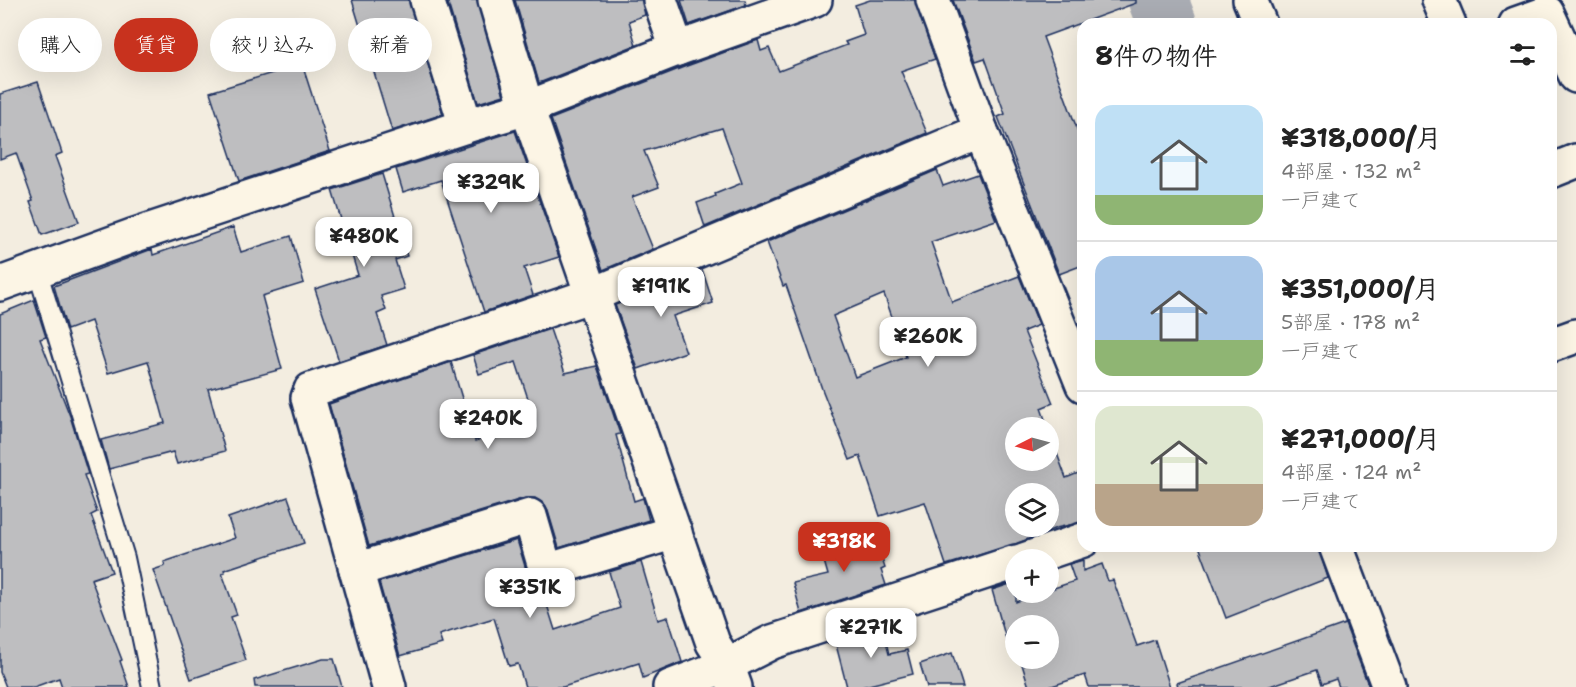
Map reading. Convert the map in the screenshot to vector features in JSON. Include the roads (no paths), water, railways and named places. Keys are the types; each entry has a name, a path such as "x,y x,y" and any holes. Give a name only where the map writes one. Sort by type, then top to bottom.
{"street":[{"path":"427,0 466,126"},
{"path":"495,0 527,108 713,643 731,676"},
{"path":"660,0 677,49"},
{"path":"0,284 143,232 527,108 677,49 815,0"},
{"path":"933,0 981,131 1077,370"},
{"path":"1250,0 1258,18"},
{"path":"1439,0 1446,18"},
{"path":"1533,18 1547,13 1549,18"},
{"path":"1557,35 1576,76"},
{"path":"389,687 308,398 311,390 592,295 981,131"},
{"path":"1557,169 1576,161"},
{"path":"1557,343 1576,336"},
{"path":"356,570 530,516 546,571 675,532"},
{"path":"1056,549 1077,542"},
{"path":"1338,552 1389,687"},
{"path":"670,687 731,676 772,642 1005,566"}],"lane":[{"path":"37,270 125,558 152,687"}],"waterway":[{"path":"1158,0 1165,18"}]}
